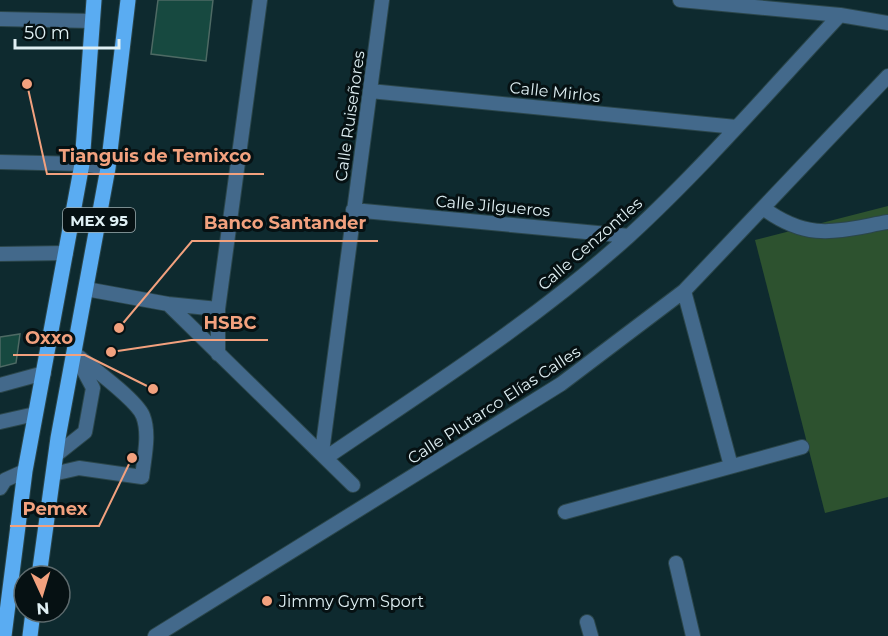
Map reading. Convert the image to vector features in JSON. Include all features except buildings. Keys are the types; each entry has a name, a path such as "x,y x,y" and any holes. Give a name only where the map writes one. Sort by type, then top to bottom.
{"main road":[{"name":"MEX 95","path":"4,636 25,471 82,164 94,0"},
{"name":"MEX 95","path":"41,564 58,438 108,168 128,0"},
{"path":"32,434 58,438"}],"street":[{"path":"218,354 218,309 260,0"},
{"name":"Calle Ruiseñores","path":"325,454 353,210 382,0"},
{"path":"680,0 840,15 888,23"},
{"name":"Calle Cenzontles","path":"325,454 509,334 629,236 736,127 840,15"},
{"path":"0,19 92,21"},
{"name":"Calle Plutarco Elías Calles","path":"155,636 561,384 684,291 888,76"},
{"name":"Calle Mirlos","path":"370,90 736,127"},
{"path":"0,162 82,164 108,168"},
{"path":"763,208 778,219 813,232 888,222"},
{"name":"Calle Jilgueros","path":"353,210 629,236"},
{"path":"0,254 66,253"},
{"path":"86,289 168,304 218,309"},
{"path":"684,291 731,466"},
{"path":"168,304 325,454 353,485"},
{"path":"56,454 85,432 93,388 74,353"},
{"path":"53,474 79,468 142,477 146,438 143,415 132,400 74,353"},
{"path":"0,385 44,373"},
{"path":"0,422 35,414"},
{"path":"565,512 802,447"},
{"path":"0,488 5,480 25,471"},
{"path":"676,563 693,636"},
{"path":"587,622 591,636"}],"green space":[{"path":"888,206 888,497 825,513 755,240"}],"place":[{"name":"Tianguis de Temixco","path":"27,84"},
{"name":"Banco Santander","path":"119,328"},
{"name":"HSBC","path":"111,352"},
{"name":"Oxxo","path":"153,389"},
{"name":"Pemex","path":"132,458"},
{"name":"Jimmy Gym Sport","path":"267,601"}]}
